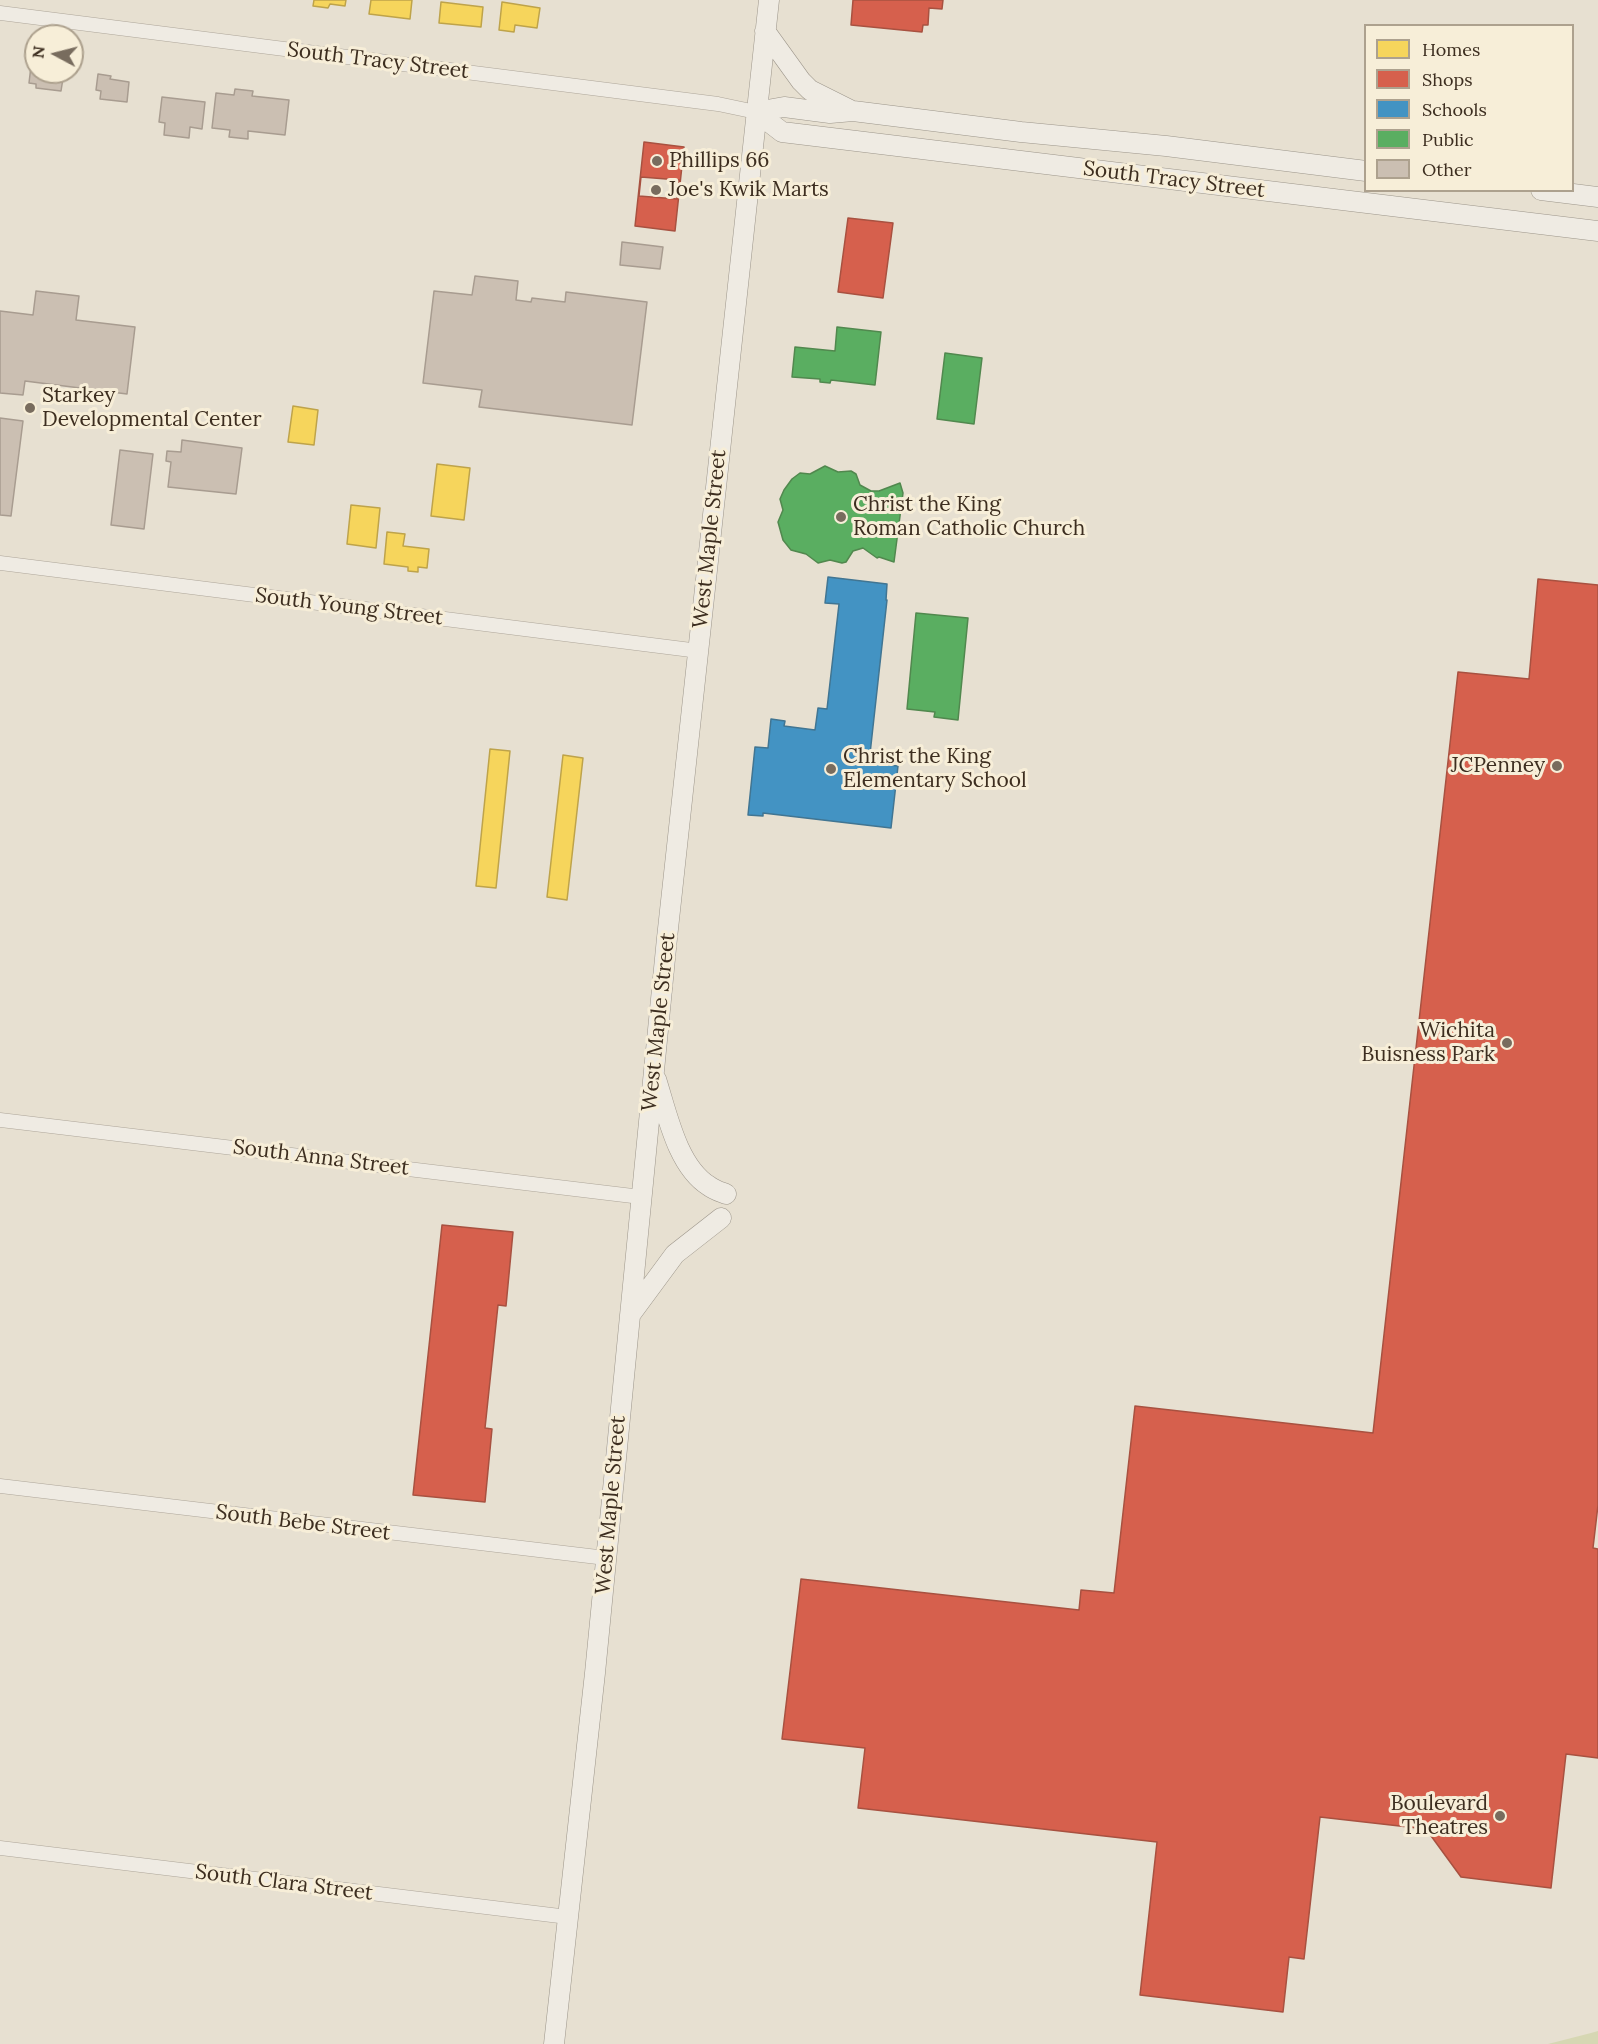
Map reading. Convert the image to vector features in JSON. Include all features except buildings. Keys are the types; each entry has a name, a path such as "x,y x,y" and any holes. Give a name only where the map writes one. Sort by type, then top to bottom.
{"main road":[{"name":"West Maple Street","path":"554,2044 606,1558 654,1074 769,0"},
{"path":"765,31 810,90 853,111"},
{"name":"South Tracy Street","path":"756,112 784,107 830,113 853,111 1364,171"},
{"name":"South Tracy Street","path":"756,112 782,132 1598,231"},
{"path":"1557,192 1598,197"},
{"path":"654,1074 683,1158 700,1179 726,1194"},
{"path":"630,1316 675,1254 721,1218"}],"street":[{"name":"South Tracy Street","path":"0,13 718,104 756,112"},
{"name":"South Young Street","path":"0,563 699,651"},
{"name":"South Anna Street","path":"0,1120 642,1197"},
{"name":"South Bebe Street","path":"0,1486 606,1558"},
{"name":"South Clara Street","path":"0,1848 568,1917"}],"green space":[{"path":"1598,2031 1598,2044 1548,2044 1591,2033"}],"place":[{"name":"Phillips 66","path":"657,161"},
{"name":"Joe's Kwik Marts","path":"656,190"},
{"name":"Starkey Developmental Center","path":"30,408"},
{"name":"Christ the King Roman Catholic Church","path":"841,517"},
{"name":"JCPenney","path":"1557,766"},
{"name":"Christ the King Elementary School","path":"831,769"},
{"name":"Wichita Buisness Park","path":"1507,1043"},
{"name":"Boulevard Theatres","path":"1500,1816"}]}
